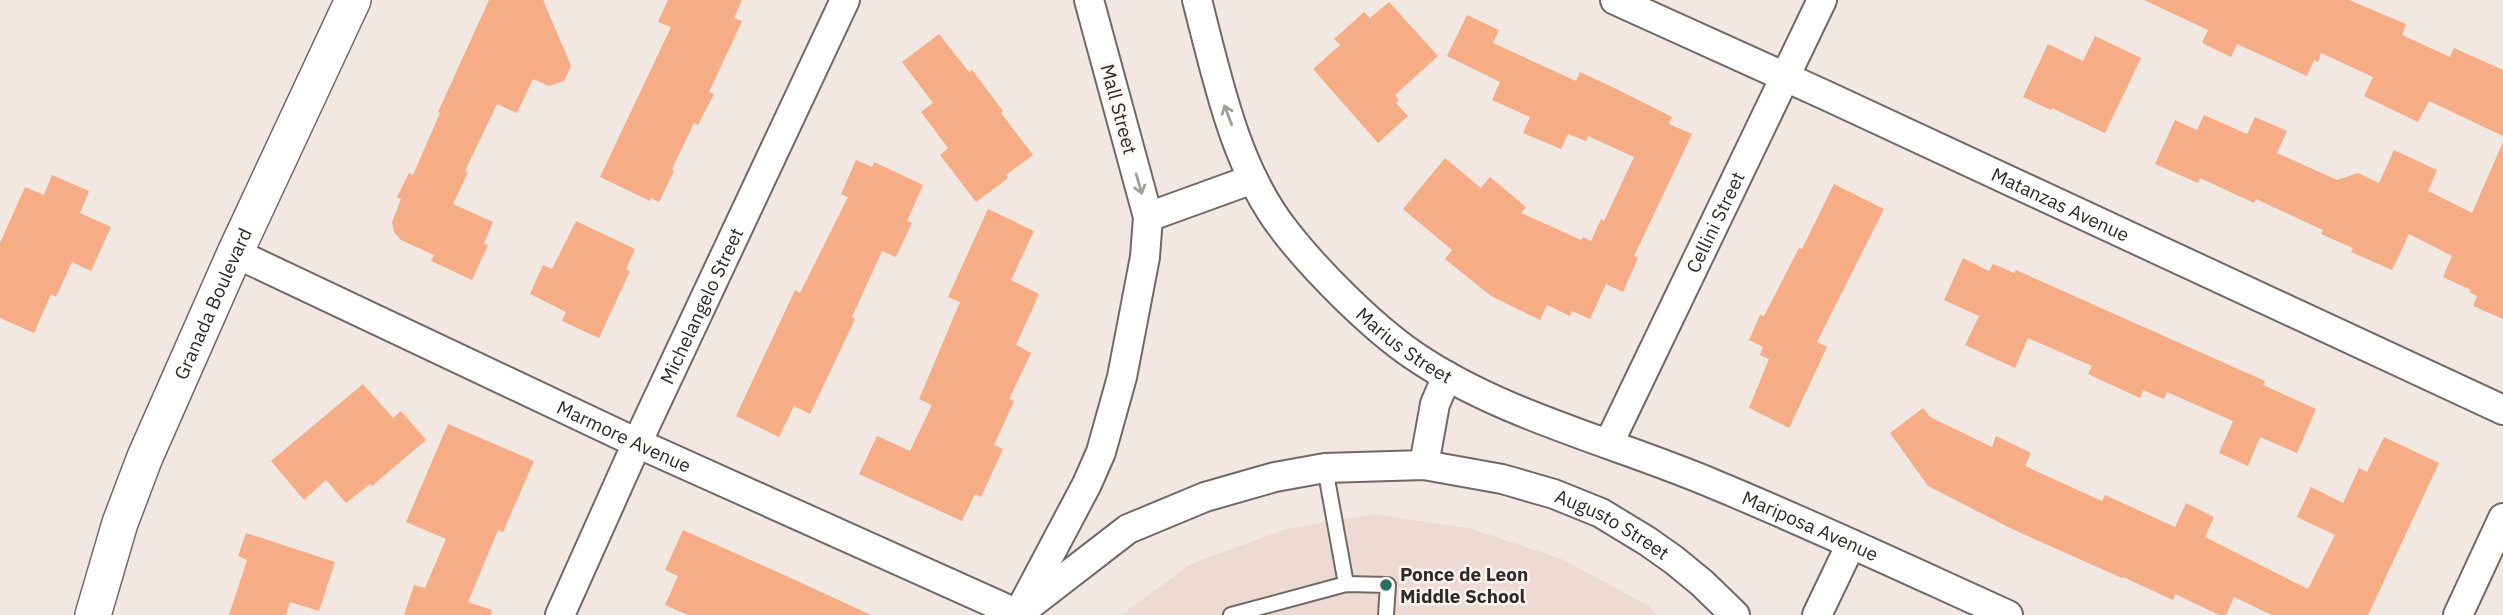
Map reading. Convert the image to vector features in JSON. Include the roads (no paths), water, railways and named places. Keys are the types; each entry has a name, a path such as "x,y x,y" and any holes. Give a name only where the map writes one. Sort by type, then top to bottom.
{"street":[{"name":"Granada Boulevard","path":"93,615 130,493 234,253 353,0"},
{"name":"Michelangelo Street","path":"560,615 637,443 845,0"},
{"name":"Mall Street","path":"1089,0 1148,217"},
{"path":"1018,614 1087,484 1101,452 1122,377 1145,257 1148,217 1253,179 1224,104 1197,0"},
{"name":"Matanzas Avenue","path":"1615,0 2503,410"},
{"name":"Cellini Street","path":"1609,443 1822,0"},
{"name":"Marius Street","path":"1253,179 1284,231 1327,278 1412,355 1447,376 1506,405 1609,443"},
{"name":"Marmore Avenue","path":"234,253 637,443 1018,614"},
{"path":"1424,465 1435,404 1447,376"},
{"name":"Mariposa Avenue","path":"1609,443 1714,484 2008,615"},
{"name":"Augusto Street","path":"1018,614 1128,529 1205,497 1275,477 1325,468 1424,465 1467,471 1554,494 1584,505 1616,521 1674,560 1735,615"},
{"path":"2458,615 2503,518"},
{"path":"1817,615 1850,544"}],"lane":[{"path":"1325,468 1346,584"},
{"path":"1231,615 1346,584 1388,585 1386,615"}],"place":[{"name":"Ponce de Leon Middle School","path":"1386,585"}]}
